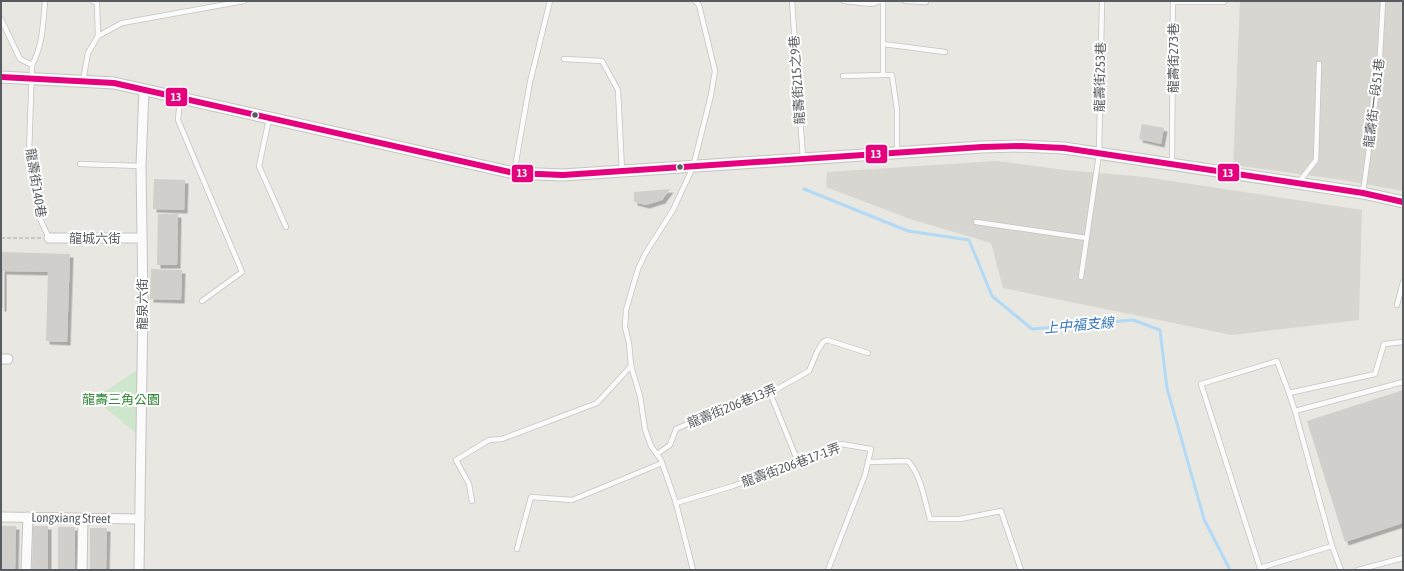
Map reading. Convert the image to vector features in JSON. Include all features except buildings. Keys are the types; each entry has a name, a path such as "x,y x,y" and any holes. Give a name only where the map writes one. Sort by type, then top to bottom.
{"street":[{"path":"1,77 114,83 514,173 563,175 622,172 803,158 1021,146 1064,148 1363,194 1403,202"},
{"name":"龍泉六街","path":"139,570 143,303 141,166 144,89"},
{"name":"龍城六街","path":"48,238 141,238"},
{"name":"Longxiang Street","path":"1,517 140,519"},
{"path":"26,570 28,517"},
{"path":"82,570 83,518"}],"lane":[{"name":"龍壽街140巷","path":"45,1 42,36 38,55 32,65 29,154 41,220 48,238"},
{"path":"92,1 97,3 98,36"},
{"path":"83,81 88,53 98,36 122,23 244,1"},
{"path":"514,173 530,82 550,1"},
{"path":"694,570 676,503 662,463 656,454 645,429 640,396 631,366 625,327 631,291 645,254 673,210 693,167 715,71 699,5 695,1"},
{"name":"龍壽街215之9巷","path":"792,1 803,158"},
{"path":"844,1 872,4 880,1"},
{"path":"883,1 883,75"},
{"path":"905,1 926,2"},
{"name":"龍壽街253巷","path":"1081,277 1099,154 1102,1"},
{"name":"龍壽街一段51巷","path":"1363,194 1379,74 1383,1"},
{"name":"龍壽街273巷","path":"1172,164 1173,2 1224,2"},
{"path":"1,19 20,58 32,65"},
{"path":"883,44 945,52"},
{"path":"564,59 602,61 618,90 622,172"},
{"path":"1298,184 1316,160 1319,64"},
{"path":"843,76 892,75 897,110 897,152"},
{"path":"180,97 178,120 242,272 202,301"},
{"path":"269,119 259,166 286,227"},
{"path":"80,164 141,166"},
{"path":"976,222 1086,238"},
{"path":"1397,305 1403,282"},
{"name":"龍壽街206巷13弄","path":"656,454 670,445 676,429 717,411 770,393 809,371 817,352 823,342 827,340 868,353"},
{"path":"1289,393 1375,374 1384,344 1403,342"},
{"path":"1332,546 1260,568 1201,384 1277,361 1295,411 1332,546 1341,570"},
{"path":"472,502 469,484 456,460 489,440 502,439 597,403 631,366"},
{"path":"1295,411 1403,382"},
{"path":"770,393 798,462"},
{"name":"龍壽街206巷17-1弄","path":"676,503 733,486 798,462 840,444 871,449 868,462"},
{"path":"828,570 865,475 868,462 908,461 913,467 920,482 930,519 960,519 1001,511 1021,570"},
{"path":"517,549 531,497 572,500 662,463"},
{"path":"1358,570 1403,558"},
{"path":"1272,564 1274,570"}],"path":[{"path":"1,238 48,238"}],"shaded area":[{"path":"1240,1 1403,1 1403,191 1342,180 1233,165"},
{"path":"996,161 1065,170 1145,177 1362,210 1359,320 1232,335 1003,288 991,243 910,219 826,187 827,172"}],"green space":[{"name":"龍壽三角公園","path":"137,370 136,433 94,399"}],"waterway":[{"name":"上中福支線","path":"804,189 908,231 969,240 992,296 1032,329 1133,320 1160,330 1167,388 1204,519 1230,570"}],"transit line":[{"name":"13","path":"1,77 114,83 514,173 563,175 982,147 1021,146 1064,148 1363,193 1403,202"}]}
